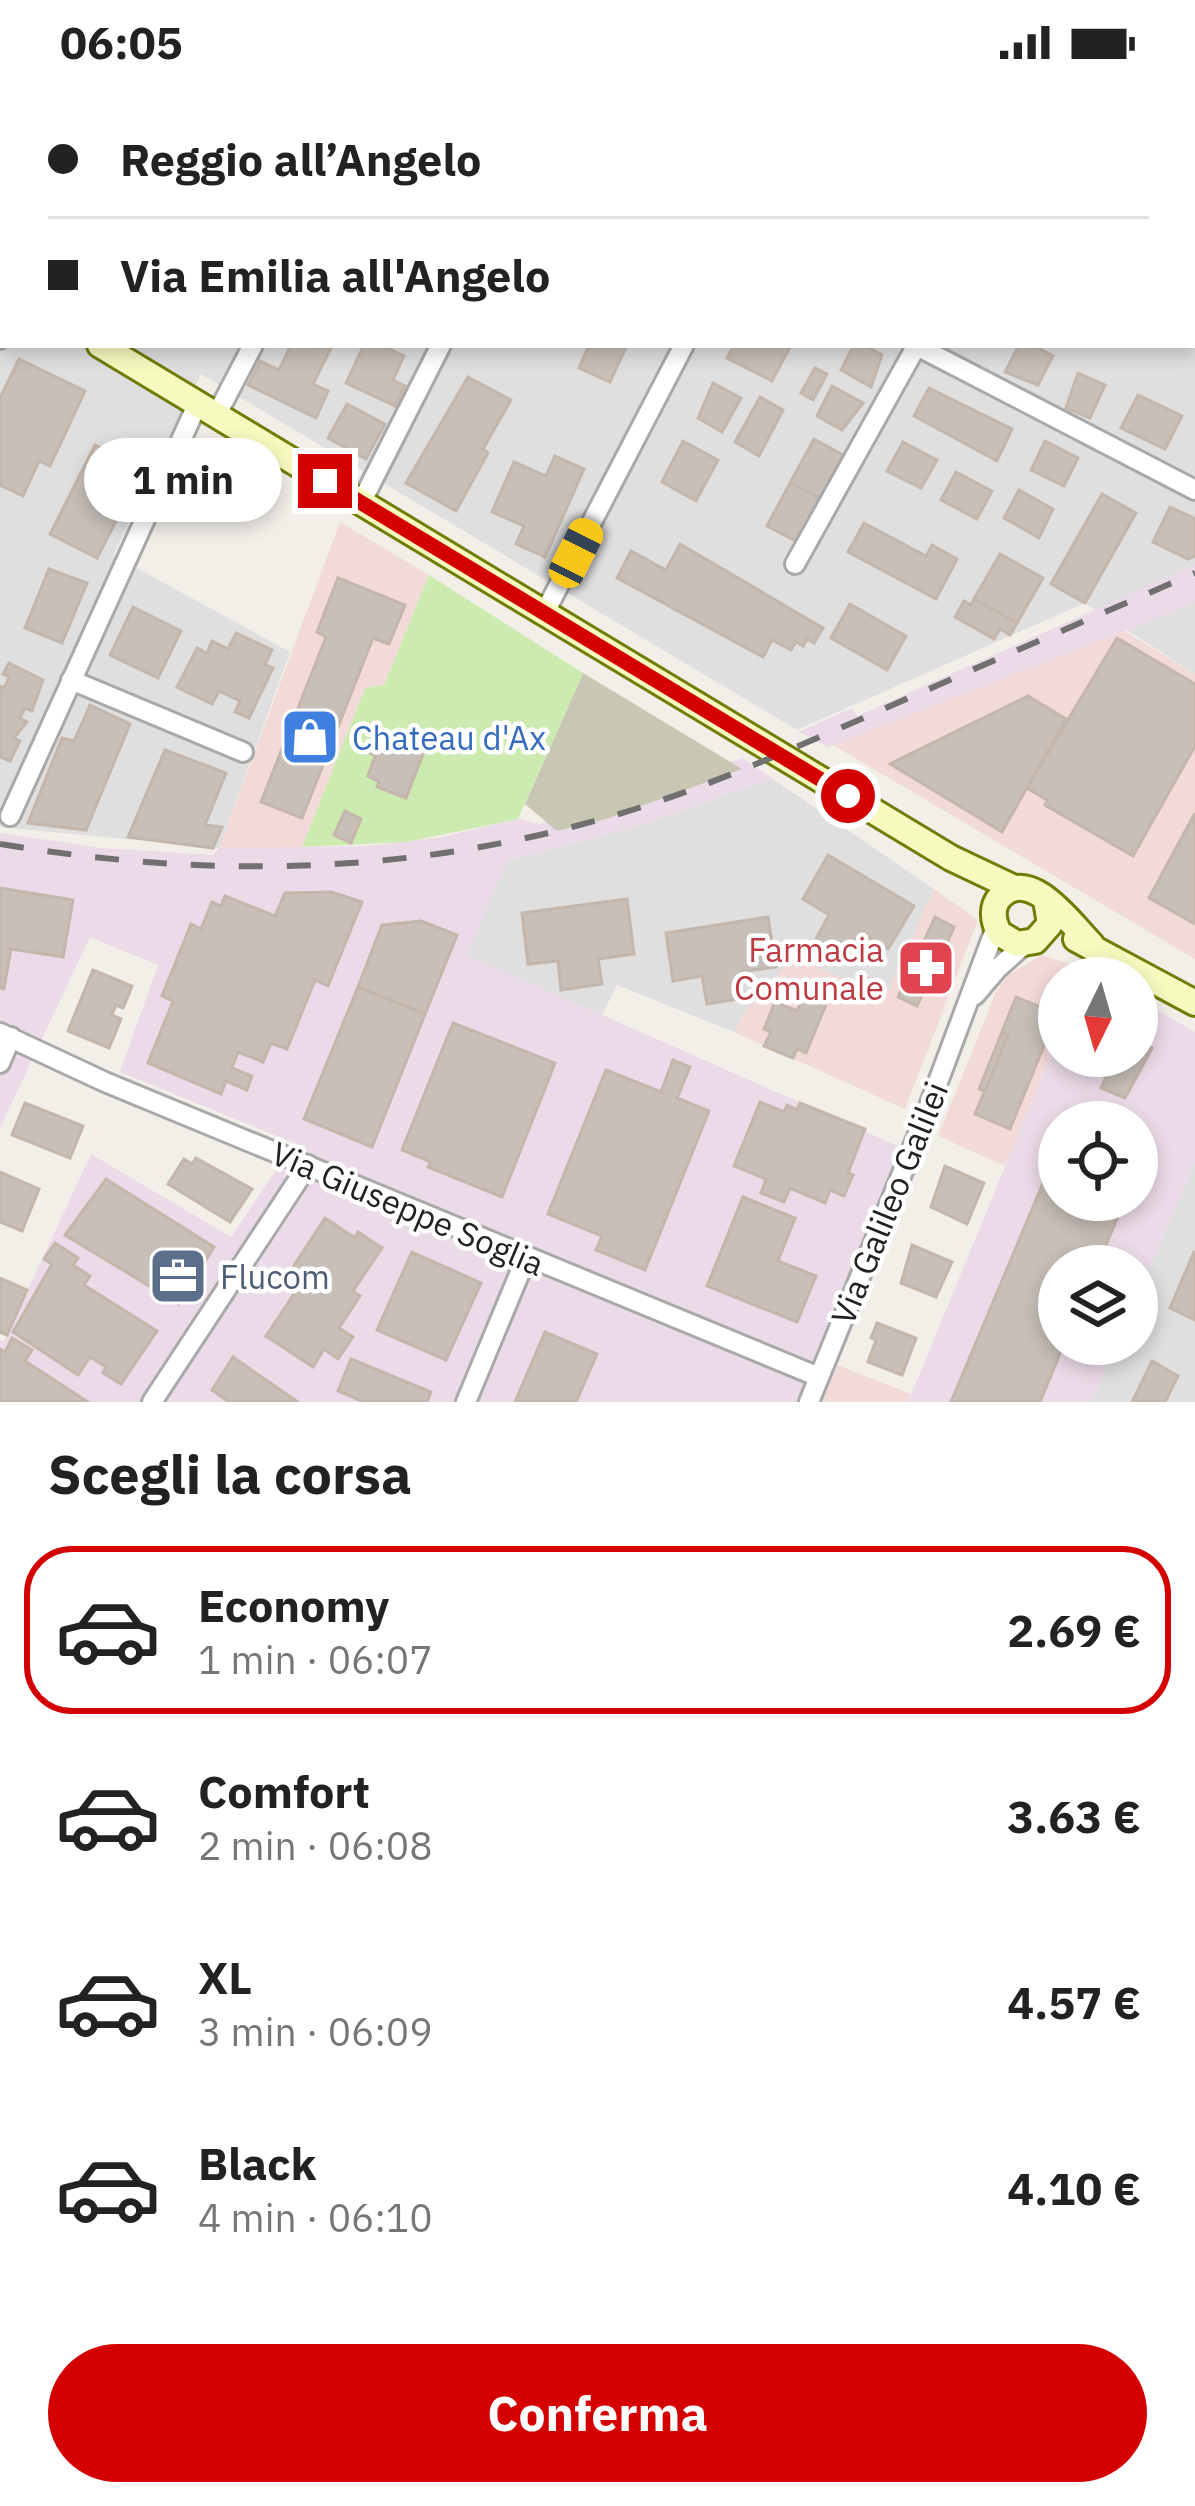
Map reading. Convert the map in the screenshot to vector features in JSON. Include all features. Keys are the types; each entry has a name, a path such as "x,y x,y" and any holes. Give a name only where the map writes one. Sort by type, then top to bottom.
{"main road":[{"path":"105,348 951,858 1002,907 1008,940 1036,936 1091,944"},
{"path":"1002,907 1031,889 1091,944 1195,1003"},
{"path":"1036,936 1050,919 1046,900"}],"street":[{"path":"10,816 71,680 206,410 251,348"},
{"path":"361,503 439,348"},
{"path":"545,612 682,348"},
{"path":"795,563 914,348"},
{"path":"922,348 1195,490"},
{"path":"71,680 243,752"},
{"name":"Via Galileo Galilei","path":"808,1402 969,1004 1002,907"},
{"name":"Via Galileo Galilei","path":"969,1004 998,968 1036,936"},
{"path":"0,1063 6,1035"},
{"name":"Via Giuseppe Soglia","path":"6,1035 106,1082 819,1377"},
{"path":"152,1402 308,1166"},
{"path":"466,1402 526,1258"}],"shaded area":[{"path":"0,348 1195,348 1195,674 1085,603 797,730 201,374 113,555 290,652 219,848 0,827"},
{"path":"340,522 429,575 384,685 365,688 302,847 219,848"},
{"path":"1195,565 1195,602 1171,613 828,747 799,732 852,708 857,716"},
{"path":"1116,626 1195,674 1195,959 833,745"},
{"path":"583,673 742,769 609,818 557,831 525,804"},
{"path":"742,758 773,779 631,828 507,861 467,955 923,1157 822,1402 0,1402 0,1340 4,1341 91,1154 231,1237 294,1143 120,1072 158,965 90,937 0,1128 0,833 101,848 213,855 219,848 369,846 442,837 518,819 540,824"},
{"path":"773,779 934,889 885,998 751,1002 734,1032 617,985 602,1015 466,955 507,861 631,828"},
{"path":"934,889 978,920 905,1109 734,1032 751,1002 794,957 885,997"},
{"path":"1038,957 1038,1077 1042,1077 1005,1166 938,1136 996,992 1008,975"},
{"path":"1158,1010 1195,1032 1195,1162 1158,1249 1158,1245 1038,1245 1038,1365 1108,1365 1092,1402 908,1402 1042,1077 1158,1077"},
{"path":"1195,1162 1195,1402 1092,1402 1108,1365 1158,1365 1158,1249"},
{"path":"837,1365 911,1394 908,1402 822,1402"}],"green space":[{"path":"429,575 583,673 518,819 406,842 302,847 365,688 384,685"}],"building":[{"path":"290,348 331,348 313,384 328,391 316,418 248,385 260,361 279,370"},
{"path":"363,348 387,348 404,356 393,380 405,386 395,406 346,383"},
{"path":"588,348 626,348 610,382 579,368"},
{"path":"732,348 789,348 772,381 727,358"},
{"path":"852,348 869,348 882,355 871,387 841,370"},
{"path":"1017,348 1038,348 1053,356 1038,385 1005,372"},
{"path":"19,359 85,391 50,466 39,461 23,496 0,485 0,398"},
{"path":"815,368 827,374 813,400 801,393"},
{"path":"1078,373 1105,385 1090,418 1066,408"},
{"path":"468,377 511,400 456,511 406,483"},
{"path":"713,383 741,398 722,432 698,418"},
{"path":"832,386 863,403 842,430 817,416"},
{"path":"929,388 1012,429 997,461 914,416"},
{"path":"1138,395 1182,416 1165,449 1121,428"},
{"path":"760,397 783,410 759,456 735,442"},
{"path":"347,404 385,424 366,459 328,438"},
{"path":"814,439 845,456 822,499 790,483"},
{"path":"683,441 718,460 696,501 662,482"},
{"path":"1045,441 1078,458 1064,486 1031,470"},
{"path":"903,442 937,460 921,488 887,471"},
{"path":"95,445 143,469 97,558 50,534"},
{"path":"555,456 584,469 545,557 516,544 524,526 492,512 514,462 546,476"},
{"path":"956,472 992,491 977,519 941,500"},
{"path":"790,483 822,499 799,543 767,526"},
{"path":"1019,490 1053,509 1039,538 1004,518"},
{"path":"1102,494 1136,513 1085,603 1051,584"},
{"path":"1170,507 1195,519 1195,556 1188,559 1153,542"},
{"path":"864,523 926,556 932,545 957,559 936,599 848,552"},
{"path":"680,544 823,628 814,643 807,639 803,646 796,642 791,650 772,640 763,657 617,578 631,551 666,570"},
{"path":"1000,554 1043,578 1017,623 974,599"},
{"path":"49,569 87,583 62,643 25,628"},
{"name":"Chateau d'Ax","path":"338,578 405,605 389,644 373,638 302,818 261,802 326,637 317,632"},
{"path":"974,599 1017,623 1010,635 1000,629 994,639 955,617 964,601 971,605"},
{"path":"850,604 906,636 887,670 831,638"},
{"path":"133,607 181,631 158,678 110,655"},
{"path":"236,633 272,650 265,665 273,668 249,718 235,712 240,701 219,691 212,704 177,687 197,648 207,653 212,641 228,649"},
{"path":"1117,638 1195,684 1195,746 1133,856 1045,805 1047,800 1027,788"},
{"path":"9,663 43,680 32,711 25,708 20,718 27,722 14,738 20,741 10,761 0,757 0,686 4,688 9,677 3,674"},
{"path":"1028,696 1066,719 1002,832 890,764"},
{"path":"90,705 130,724 86,830 28,823 62,738 74,741"},
{"path":"377,735 423,754 406,798 377,787 379,782 368,776"},
{"path":"165,750 226,773 205,825 222,827 213,848 128,837"},
{"path":"345,811 361,819 351,843 334,835"},
{"path":"1195,813 1195,924 1149,898"},
{"path":"828,855 914,906 888,949 860,933 846,957 816,939 829,915 803,899"},
{"path":"0,888 73,900 63,957 11,949 4,989 0,988"},
{"path":"331,892 362,902 328,986 315,980 287,1049 271,1043 263,1062 238,1052 232,1068 252,1076 247,1090 226,1081 221,1094 148,1063 173,1001 162,996 191,924 201,929 212,902 221,906 225,896 275,916 285,893"},
{"path":"627,899 634,954 598,959 602,984 561,990 558,961 528,964 522,913"},
{"path":"768,917 776,967 740,972 744,998 707,1004 702,976 673,981 666,933"},
{"name":"Farmacia Comunale","path":"935,917 954,927 944,950 949,952 933,987 927,984 917,1006 898,997"},
{"path":"421,921 457,935 425,1014 358,987 382,925"},
{"path":"93,970 132,986 123,1008 116,1005 112,1015 121,1019 109,1048 68,1031"},
{"path":"358,987 425,1014 372,1147 304,1119"},
{"path":"805,992 827,1002 806,1053 797,1049 793,1058 764,1046 771,1032 764,1029 775,1002 797,1011"},
{"path":"1016,997 1038,1006 1038,1060 1010,1129 975,1114 1008,1035 1002,1032"},
{"path":"453,1023 555,1063 502,1197 428,1167 431,1162 402,1150"},
{"path":"1002,1032 1008,1035 985,1091 979,1089"},
{"path":"673,1060 690,1067 677,1098 709,1111 645,1270 596,1250 602,1236 548,1214 606,1070 661,1092"},
{"path":"1106,1077 1136,1077 1125,1098 1101,1088"},
{"path":"760,1102 784,1112 787,1105 797,1110 800,1103 865,1129 844,1196 830,1190 825,1203 790,1188 784,1202 761,1193 766,1179 734,1166"},
{"path":"25,1103 83,1126 70,1158 12,1135"},
{"path":"196,1158 252,1189 230,1222 168,1184 184,1159 192,1164"},
{"path":"945,1166 984,1183 967,1224 931,1207"},
{"path":"0,1172 39,1189 22,1231 0,1222"},
{"path":"106,1179 214,1247 179,1304 65,1235"},
{"path":"1038,1195 1038,1221 1116,1221 1106,1245 1038,1245 1038,1365 1055,1365 1040,1402 951,1402"},
{"path":"743,1197 795,1218 778,1261 816,1276 797,1322 707,1286"},
{"path":"325,1218 355,1238 358,1232 382,1248 353,1291 360,1296 339,1328 353,1337 338,1359 324,1349 313,1367 266,1336 302,1282 289,1273"},
{"path":"55,1243 78,1258 73,1265 90,1276 84,1285 157,1331 121,1384 90,1357 78,1375 13,1332 52,1264 44,1259"},
{"path":"912,1245 952,1262 936,1297 901,1283"},
{"path":"412,1252 481,1283 446,1360 377,1330"},
{"path":"1195,1252 1195,1320 1170,1308"},
{"path":"0,1278 27,1290 7,1335 0,1332"},
{"path":"877,1323 916,1338 902,1375 868,1362"},
{"path":"545,1332 597,1354 576,1402 515,1402"},
{"path":"12,1338 32,1350 25,1361 88,1402 0,1402 0,1349 5,1352"},
{"path":"233,1357 298,1402 229,1402 212,1390"},
{"path":"351,1359 431,1392 427,1402 364,1402 338,1391"},
{"path":"1150,1365 1178,1376 1165,1402 1132,1402"}],"railway":[{"path":"0,844 152,862 304,866 379,861 530,837 640,808 743,769 1195,573"}],"place":[{"name":"Chateau d'Ax","path":"310,737"},
{"name":"Farmacia Comunale","path":"926,968"},
{"name":"Flucom","path":"178,1276"}],"route":[{"path":"325,481 848,796"}]}
